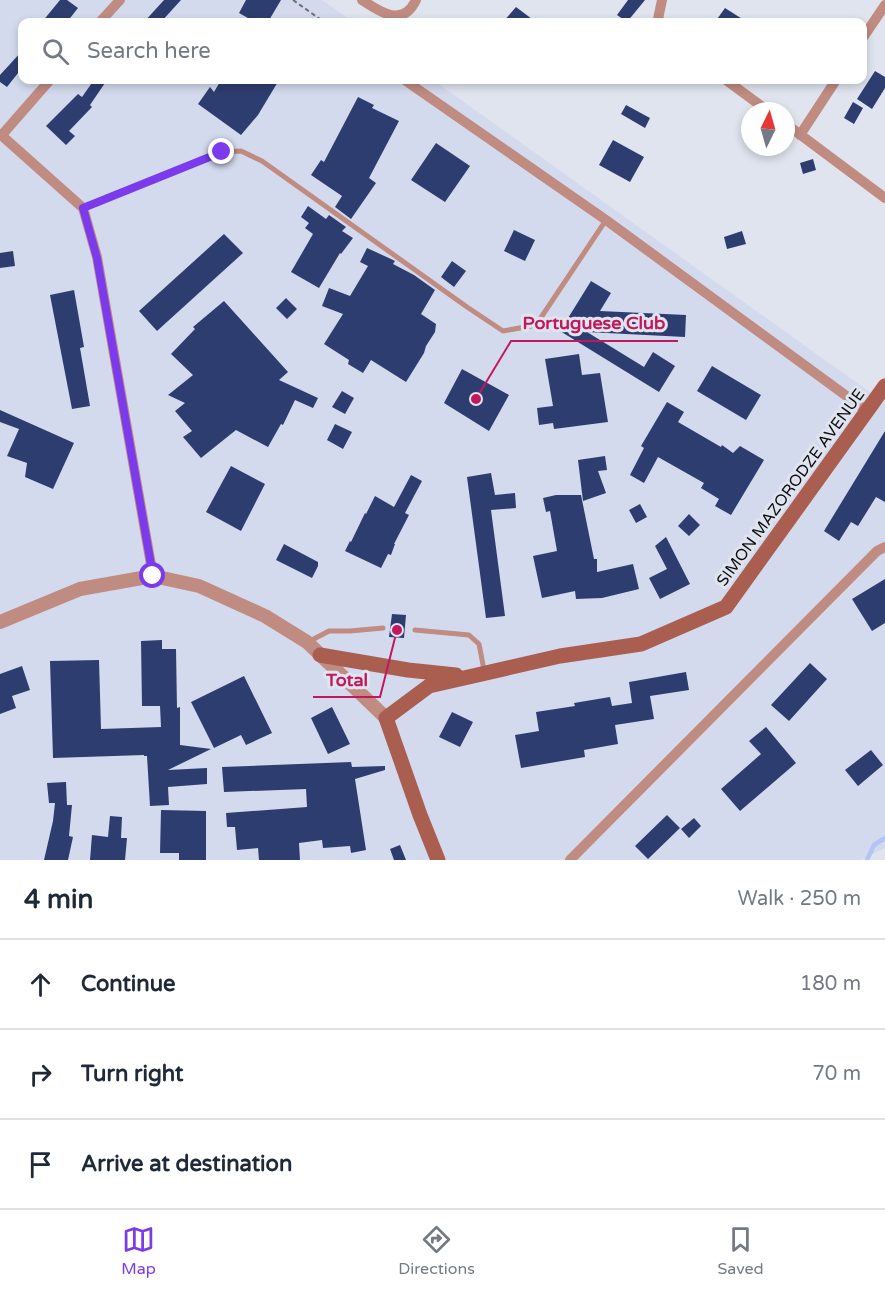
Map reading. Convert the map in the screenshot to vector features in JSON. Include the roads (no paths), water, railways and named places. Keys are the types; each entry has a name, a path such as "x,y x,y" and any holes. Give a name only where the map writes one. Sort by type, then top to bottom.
{"main road":[{"name":"SIMON MAZORODZE AVENUE","path":"386,718 429,686 560,656 641,644 726,607 885,386"},
{"path":"320,655 408,670 466,676"},
{"path":"386,718 438,860"}],"street":[{"path":"104,18 120,0"},
{"path":"362,0 388,15 395,16 401,16 413,7 416,0"},
{"path":"659,18 662,0"},
{"path":"867,32 885,5"},
{"path":"46,84 1,135 83,208 97,258 153,576"},
{"path":"410,84 606,220 867,411"},
{"path":"731,84 756,102"},
{"path":"800,135 833,84"},
{"path":"795,131 885,198"},
{"path":"570,860 877,551 885,547"},
{"path":"0,622 81,589 153,576 199,586 265,616 306,642 386,718"}],"lane":[{"path":"83,208 222,152 241,151 262,161 502,331 536,325 606,220"},
{"path":"306,642 329,631 383,628"},
{"path":"415,630 469,635 479,644 485,673"}],"waterway":[{"path":"867,860 874,845 885,838"}],"place":[{"name":"Portuguese Club","path":"476,399"},
{"name":"Total","path":"397,630"}]}
